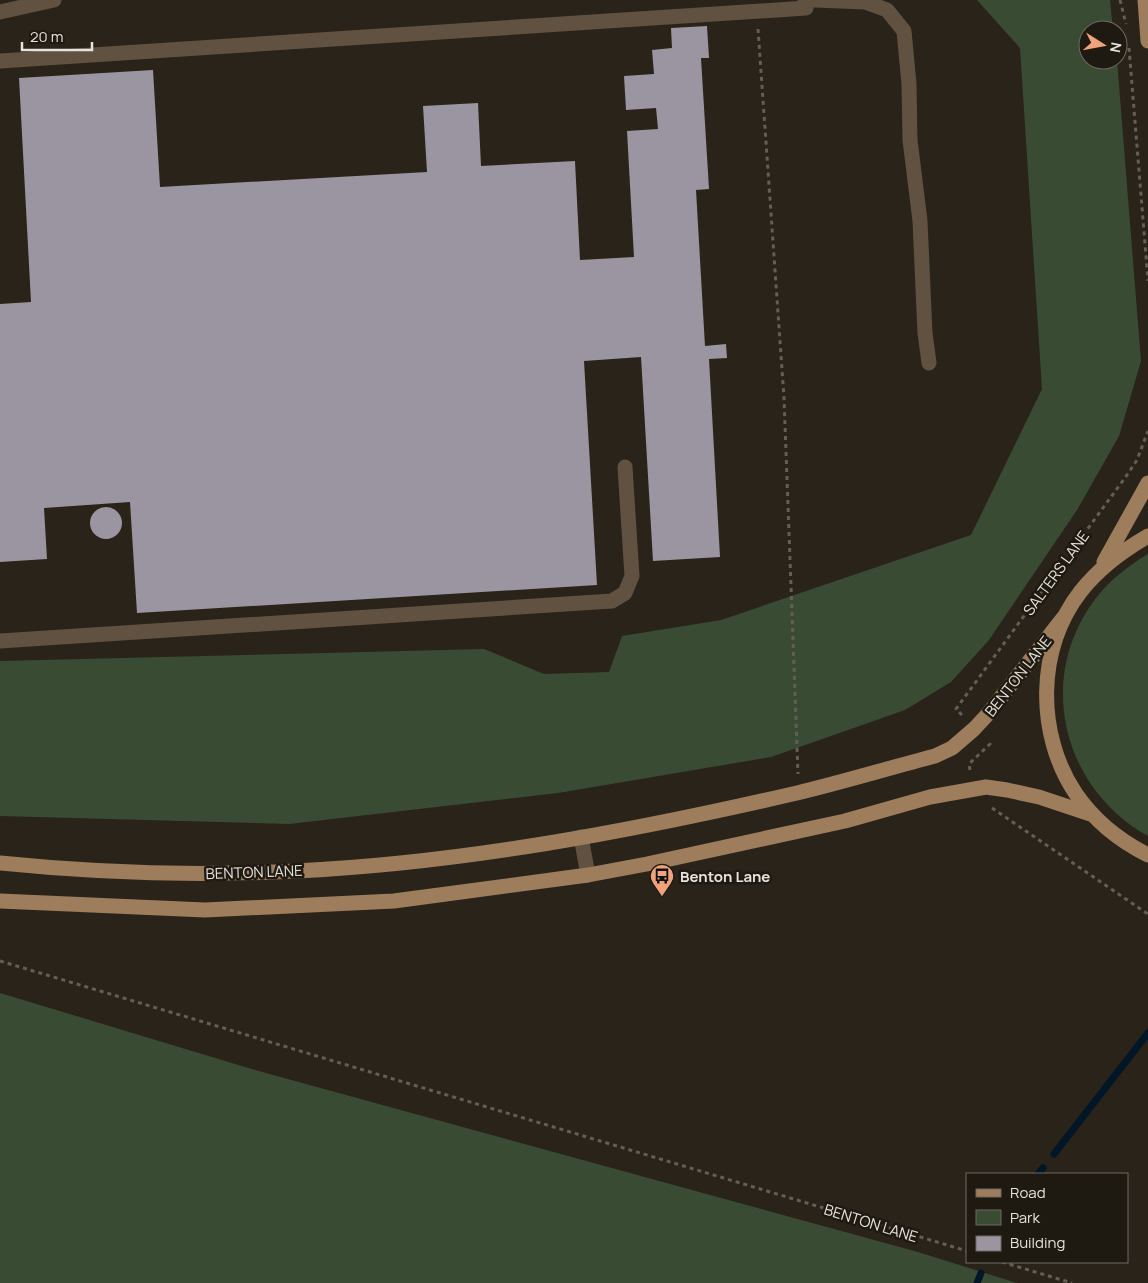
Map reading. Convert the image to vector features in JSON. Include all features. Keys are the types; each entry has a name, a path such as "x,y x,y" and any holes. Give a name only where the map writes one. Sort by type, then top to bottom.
{"main road":[{"path":"1145,0 1148,41"},
{"name":"SALTERS LANE","path":"1100,570 1148,483"},
{"path":"1148,536 1123,550 1100,570 1080,592 1064,617 1054,642 1048,668 1046,694 1048,720 1054,746 1063,771 1076,794 1093,815 1112,832 1133,847 1148,854"},
{"name":"BENTON LANE","path":"0,863 112,871 194,874 295,871 395,864 523,847 581,837 668,821 799,792 935,756 952,748 988,714 1064,617"},
{"path":"0,901 205,910 394,901 647,864 845,821 930,797 974,788 1007,790 1039,797 1093,815"}],"lane":[{"path":"10,7 54,0"},
{"path":"0,61 806,8 805,0"},
{"path":"815,0 865,2 887,10 904,32 909,84 910,140 920,221 925,333 929,363"},
{"path":"0,641 612,601 626,593 632,576 625,467"},
{"path":"581,837 588,874"}],"path":[{"path":"1120,0 1125,20"},
{"path":"757,11 784,398 799,792"},
{"path":"1128,45 1148,281"},
{"name":"SALTERS LANE","path":"956,709 1128,475 1137,460 1148,432"},
{"path":"986,805 1148,914"},
{"name":"BENTON LANE","path":"0,961 966,1251"},
{"path":"1005,1263 1072,1283"}],"green space":[{"path":"977,0 1110,0 1112,20 1078,20 1078,70 1118,70 1141,361 1119,436 1077,510 989,640 951,682 905,710 771,757 558,793 289,824 0,816 0,661 484,649 544,674 609,672 622,636 721,620 971,535 1042,389 1020,48"},
{"path":"1148,554 1148,836 1119,815 1095,790 1078,761 1067,729 1063,696 1066,662 1077,629 1096,598 1107,585 1126,568"},
{"path":"0,993 255,1070 918,1252 1017,1283 0,1283"}],"building":[{"path":"707,26 709,58 701,58 709,189 696,190 705,346 726,344 727,358 709,359 720,557 653,561 641,357 584,361 597,585 137,613 130,502 44,508 47,559 0,562 0,304 31,302 19,78 153,70 160,187 427,172 423,106 478,103 481,166 575,161 580,260 634,257 627,131 658,129 656,108 626,110 624,76 654,74 652,50 672,48 671,28"},
{"path":"106,507 118,511 122,523 118,535 106,539 94,535 90,523 94,511"}],"waterway":[{"path":"1054,1154 1148,1033"},
{"path":"1039,1173 1043,1168"},
{"path":"977,1283 981,1273"}],"place":[{"name":"Benton Lane","path":"662,897"}]}
